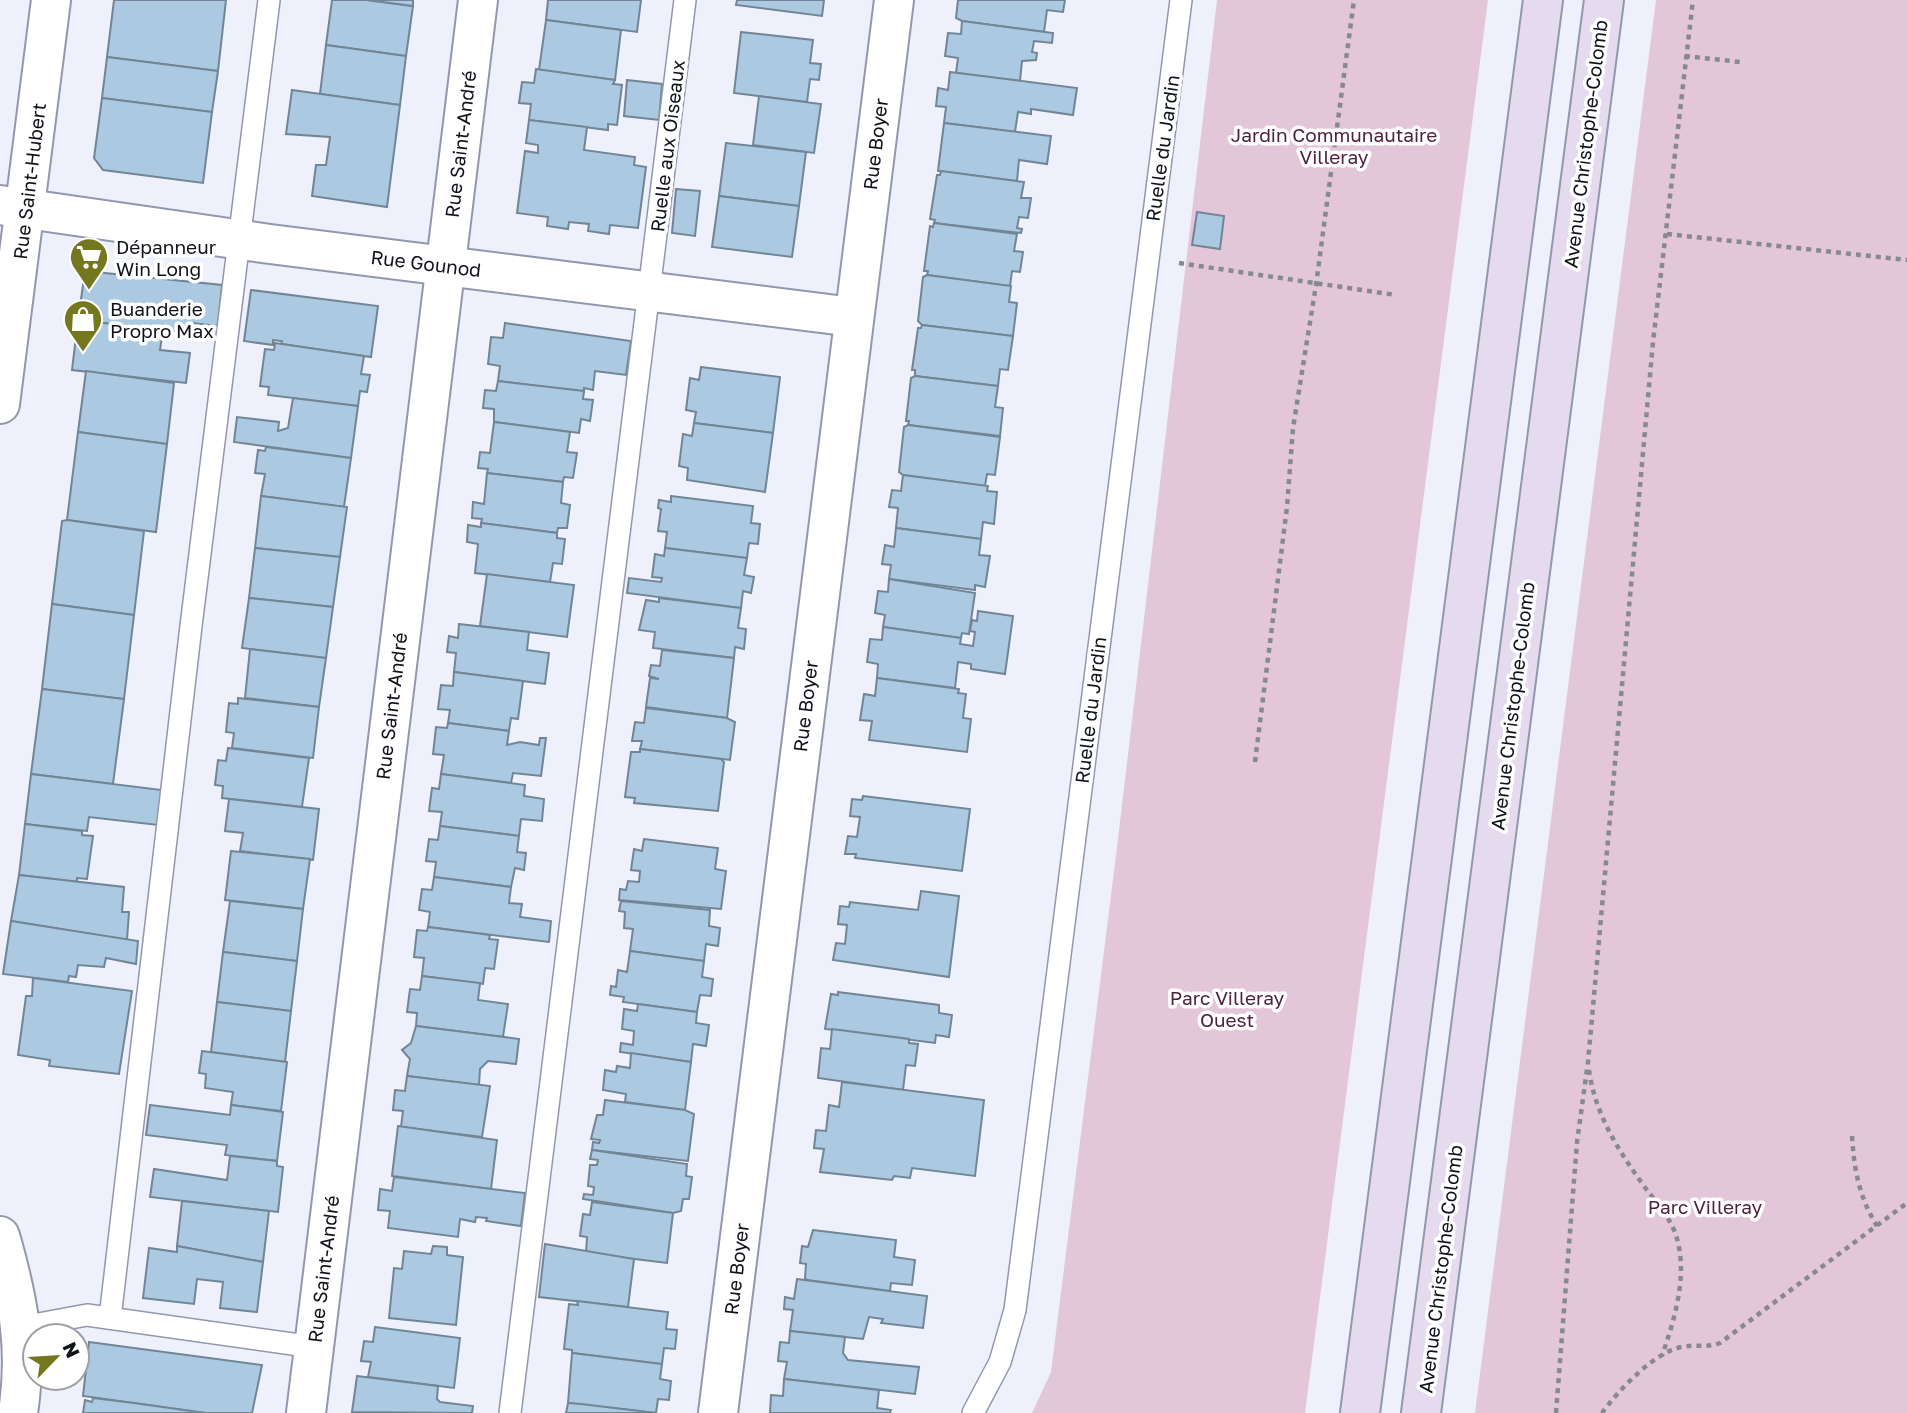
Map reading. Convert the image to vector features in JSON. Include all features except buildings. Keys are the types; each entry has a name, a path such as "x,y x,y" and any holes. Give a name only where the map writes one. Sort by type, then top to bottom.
{"main road":[{"path":"1360,1413 1543,0"},
{"name":"Avenue Christophe-Colomb","path":"1421,1413 1604,0"}],"street":[{"name":"Rue Saint-Hubert","path":"0,404 13,206 51,0"},
{"name":"Rue Saint-André","path":"306,1413 478,0"},
{"name":"Rue Boyer","path":"718,1413 894,0"},
{"name":"Rue Gounod","path":"13,206 241,239 853,317"},
{"path":"0,1236 21,1323"},
{"path":"18,1413 21,1385"}],"lane":[{"path":"110,1318 191,626 269,0"},
{"name":"Ruelle aux Oiseaux","path":"510,1413 685,0"},
{"name":"Ruelle du Jardin","path":"973,1413 1000,1362 1015,1310 1181,0"},
{"path":"49,1322 87,1315 314,1347"}],"path":[{"path":"1255,762 1287,507 1293,428 1317,285 1354,0"},
{"path":"1556,1413 1577,1142 1588,1062 1650,383 1693,0"},
{"path":"1685,55 1740,62"},
{"path":"1667,234 1907,260"},
{"path":"1174,262 1396,295"},
{"path":"1588,1062 1592,1094 1602,1121 1645,1187 1662,1206 1677,1243 1679,1290 1674,1321 1662,1356"},
{"path":"1852,1136 1859,1190 1864,1205 1877,1226"},
{"path":"1602,1413 1633,1378 1662,1356 1680,1347 1720,1343 1907,1203"}],"green space":[{"name":"Jardin Communautaire Villeray","path":"1217,0 1488,0 1305,1413 1032,1413 1051,1372 1116,856"},
{"name":"Parc Villeray","path":"1656,0 1907,0 1907,1413 1475,1413"}],"place":[{"name":"Dépanneur Win Long","path":"89,291"},
{"name":"Buanderie Propro Max","path":"83,353"}],"park label":[{"name":"Parc Villeray Ouest","path":"1227,1008"}]}
